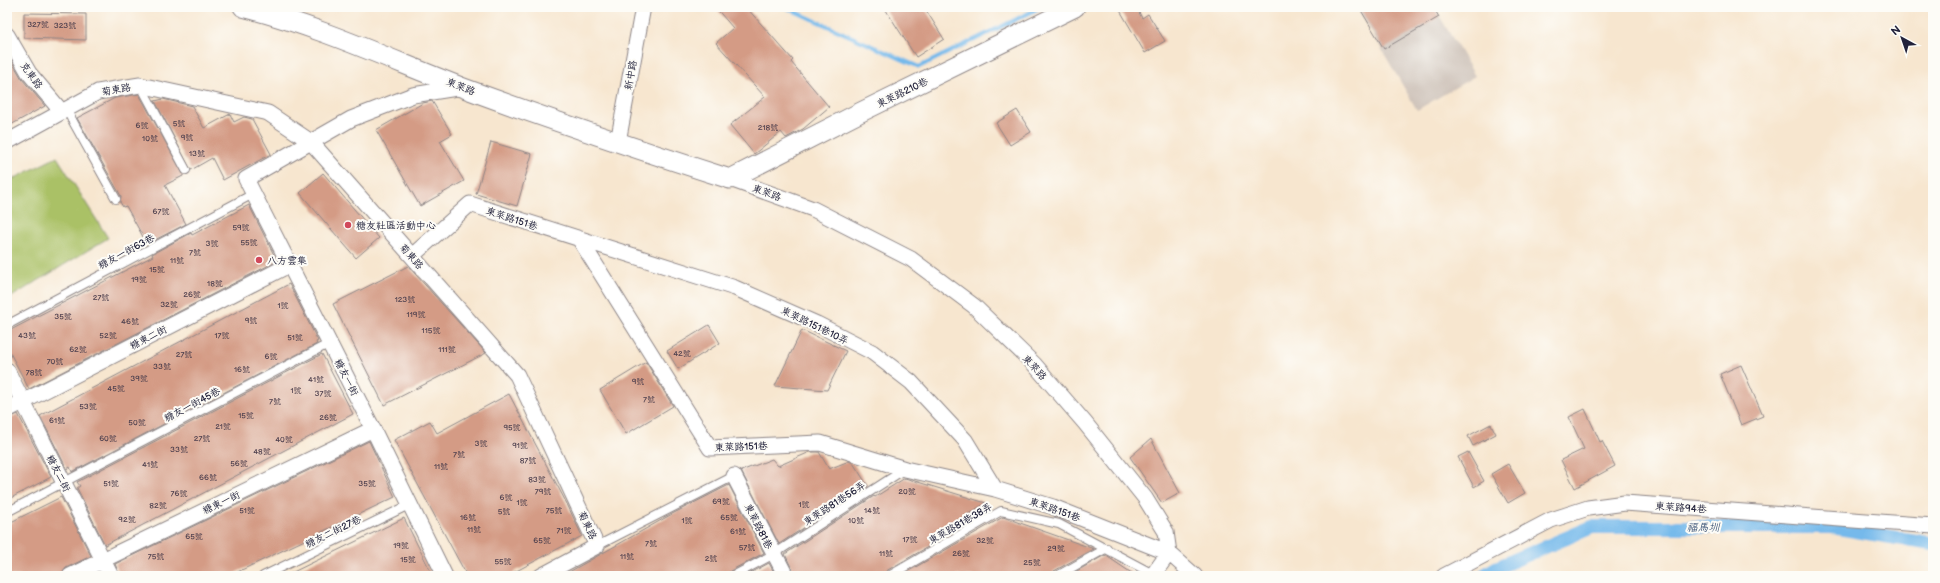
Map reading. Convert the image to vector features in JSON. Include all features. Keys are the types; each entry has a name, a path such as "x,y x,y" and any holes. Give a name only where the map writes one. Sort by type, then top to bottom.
{"street":[{"name":"東萊路","path":"243,7 315,30 463,87 813,209 911,259 974,306 1034,364 1085,423 1145,498 1166,532 1169,553"},
{"name":"新中路","path":"618,142 643,7"},
{"name":"東萊路210巷","path":"730,179 861,112 1075,7"},
{"name":"克東路","path":"7,35 29,73 64,110"},
{"name":"菊東路","path":"7,142 98,92 140,85 268,113 311,142 517,375 597,546 541,576"},
{"path":"311,142 351,119 413,95 463,87"},
{"name":"糖友一街","path":"311,142 246,179 411,504 444,576"},
{"name":"東萊路151巷","path":"412,256 470,204 580,240 710,448 820,443 905,469 995,489 1053,507 1169,553"},
{"name":"東萊路151巷10弄","path":"580,240 735,288 817,324 872,352 912,382 965,440 995,489"},
{"name":"糖東二街","path":"7,410 289,264"},
{"name":"糖友二街","path":"7,370 111,576"},
{"name":"糖東一街","path":"70,576 102,559 373,429"},
{"name":"東萊路81巷","path":"734,476 786,576"},
{"name":"東萊路94巷","path":"1444,576 1551,520 1588,508 1625,503 1933,526"},
{"path":"1152,575 1169,553 1195,576"}],"lane":[{"path":"140,85 186,170"},
{"path":"64,110 116,199"},
{"name":"糖友一街63巷","path":"7,325 253,194"},
{"name":"糖友一街45巷","path":"7,512 330,343"},
{"name":"東萊路81巷56弄","path":"733,576 774,554 905,469"},
{"path":"597,546 734,476"},
{"name":"糖友二街27巷","path":"263,576 411,504"},
{"name":"東萊路81巷38弄","path":"889,576 1001,511 1059,524 1107,548 1152,575"},
{"path":"1057,576 1107,548"}],"shaded area":[{"path":"1357,7 1434,7 1475,76 1417,110"}],"green space":[{"path":"57,157 108,238 8,299 7,182"}],"building":[{"path":"715,7 746,7 793,60 791,62 829,107 803,129 786,138 781,132 754,154 730,125 765,97 716,43 733,28"},
{"path":"884,7 924,7 944,39 916,57"},
{"path":"1118,7 1136,7 1142,18 1148,14 1165,41 1145,53"},
{"path":"1359,7 1433,7 1439,17 1384,49"},
{"path":"24,13 86,14 86,40 24,38"},
{"path":"7,53 22,79 45,106 7,127"},
{"path":"139,94 183,174 183,176 165,185 186,224 147,244 126,206 123,207 120,202 121,196 77,118 115,98"},
{"path":"163,99 192,106 204,128 230,114 234,122 244,117 252,119 271,154 223,180 212,158 191,170 155,101"},
{"path":"432,101 452,134 440,141 464,181 420,206 376,130 423,103"},
{"path":"1017,110 1031,132 1010,145 996,123"},
{"path":"491,142 532,154 517,206 476,194"},
{"name":"糖友社區活動中心","path":"323,173 379,238 356,258 300,193"},
{"path":"249,205 277,261 29,389 7,347 7,332 153,256 152,254 191,233 192,235"},
{"path":"408,266 486,353 384,405 333,304"},
{"path":"289,284 318,341 316,342 317,344 72,472 70,467 67,469 40,416"},
{"path":"709,325 720,343 678,369 667,351"},
{"path":"802,330 846,351 827,390 775,386"},
{"path":"322,354 353,414 105,545 77,488 80,486 77,482"},
{"path":"646,362 673,406 626,434 600,390"},
{"path":"1741,365 1763,416 1741,425 1720,374"},
{"path":"509,394 567,504 582,536 507,576 467,576 394,440 430,421 437,433"},
{"path":"1585,409 1600,442 1602,441 1615,466 1575,488 1561,460 1584,449 1569,417"},
{"path":"18,414 51,477 7,500 7,419"},
{"path":"1491,424 1496,434 1473,446 1468,436"},
{"path":"1151,439 1180,493 1162,503 1130,457"},
{"path":"369,441 395,497 229,576 120,576 115,564"},
{"path":"810,452 819,452 829,469 849,461 853,463 868,486 779,544 741,471 772,459 778,466"},
{"path":"1468,452 1484,481 1474,487 1458,457"},
{"path":"1508,464 1525,493 1508,503 1491,474"},
{"path":"905,478 986,503 930,538 933,544 886,571 884,576 795,576 785,554 874,496 875,497"},
{"path":"729,485 764,553 730,571 728,576 562,576 672,514"},
{"path":"61,497 91,556 66,568 61,576 7,576 7,524"},
{"path":"1003,517 1094,549 1054,571 1052,576 900,576"},
{"path":"404,518 433,576 285,576"},
{"path":"1105,555 1136,576 1068,576"},
{"path":"769,563 776,576 745,576"}],"waterway":[{"path":"785,7 919,67 1041,7"},
{"name":"福馬圳","path":"1483,576 1496,568 1592,527 1832,527 1933,544"}],"place":[{"name":"糖友社區活動中心","path":"348,225"},
{"name":"八方雲集","path":"259,260"}]}
